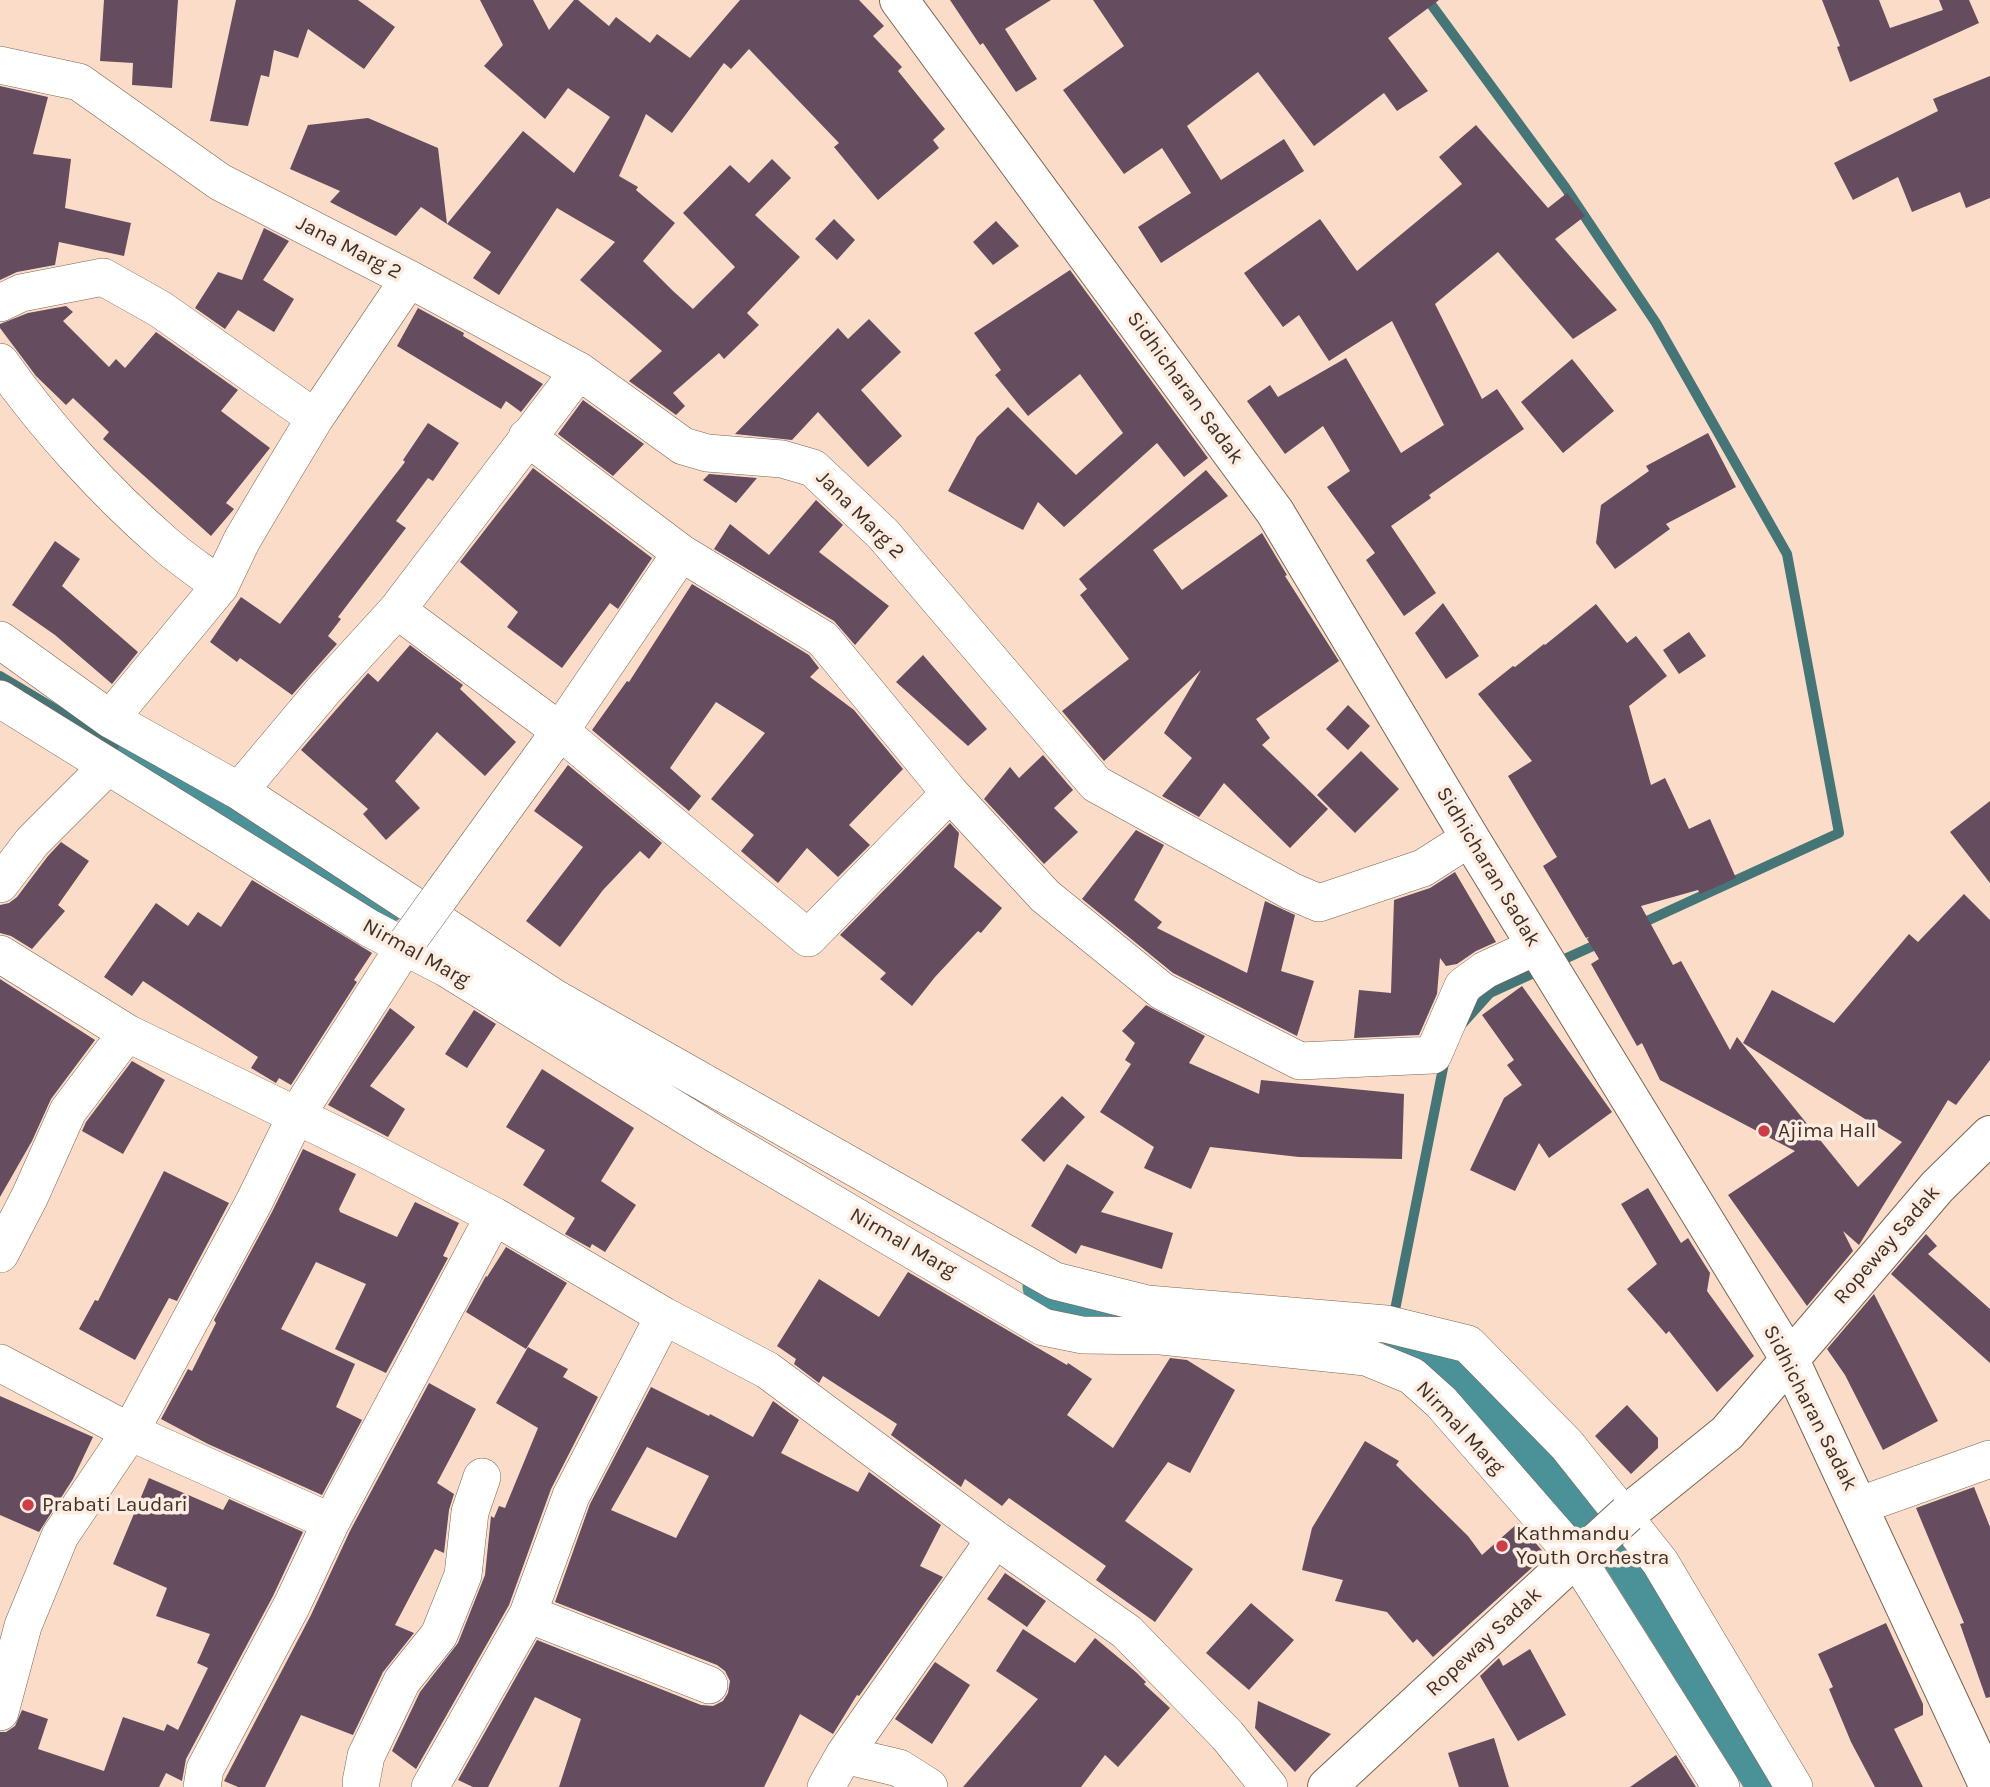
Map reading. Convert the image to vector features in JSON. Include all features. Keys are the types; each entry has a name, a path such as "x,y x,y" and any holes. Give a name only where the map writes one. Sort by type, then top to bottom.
{"main road":[{"name":"Sidhicharan Sadak","path":"899,0 1275,512 1470,838 1789,1358 1989,1787"},
{"name":"Ropeway Sadak","path":"1327,1787 1585,1551 1727,1433 1937,1187 1990,1135"}],"street":[{"name":"Jana Marg 2","path":"0,65 79,82 220,182 409,278 579,371 683,446 707,453 782,459 813,468 883,534 1096,784 1291,891 1319,903 1423,868 1470,838"},
{"path":"0,303 22,293 103,277 160,309 316,418"},
{"path":"110,719 220,586 242,540 316,418 409,278"},
{"path":"0,362 19,390 83,463 165,545 220,586"},
{"path":"239,791 323,691 397,610 579,371"},
{"path":"527,437 681,553 822,639 950,793 1045,897 1162,991 1300,1061 1433,1055 1463,986 1485,970 1537,946"},
{"path":"0,1712 23,1626 60,1536 130,1432 254,1202 296,1116 405,945 560,731 681,553"},
{"path":"397,610 560,731 808,938 950,793"},
{"path":"0,640 110,719 239,791 553,997 1055,1281 1147,1304 1386,1324 1468,1345 1567,1445 1660,1562 1794,1787"},
{"name":"Nirmal Marg","path":"0,699 369,928 446,968 712,1132 1043,1327 1082,1335 1161,1336 1366,1357 1412,1376 1441,1402 1585,1551 1721,1787"},
{"path":"0,884 32,842 107,767"},
{"path":"0,954 127,1033 494,1216 664,1316 767,1370 995,1539 1127,1632 1227,1735 1269,1787"},
{"path":"0,1254 30,1196 68,1111 127,1033"},
{"path":"202,1787 205,1769 286,1617 331,1522 494,1216"},
{"path":"430,1787 528,1614 572,1496 664,1316"},
{"path":"0,1363 130,1432 331,1522"},
{"path":"1858,1506 1990,1459"},
{"path":"359,1785 366,1756 402,1681 439,1635 463,1574 470,1512 482,1477"},
{"path":"826,1787 844,1755 995,1539"},
{"path":"528,1614 709,1685"},
{"path":"844,1755 899,1768 929,1787"}],"building":[{"path":"104,0 178,0 172,88 132,85 133,63 100,61"},
{"path":"236,0 358,0 395,27 364,69 308,29 298,58 274,50 269,77 261,75 248,126 210,121"},
{"path":"480,0 533,0 549,30 574,0 578,0 609,26 616,17 650,43 657,34 690,58 740,0 859,0 884,26 873,36 902,67 898,71 945,129 933,140 939,148 878,200 834,147 839,143 749,49 731,69 724,63 672,133 646,114 619,176 638,187 636,190 675,223 643,261 673,291 693,309 735,267 683,213 730,165 749,183 772,159 791,178 755,215 800,257 747,313 759,325 724,359 719,353 673,393 685,406 676,415 629,381 662,351 580,280 615,242 557,208 499,295 473,278 491,252 447,224 523,131 574,173 610,117 568,88 545,119 484,66 503,45"},
{"path":"950,0 1051,0 1005,29 1037,79 1016,92"},
{"path":"1093,0 1439,0 1388,38 1428,91 1397,111 1384,93 1314,146 1258,72 1187,126 1221,180 1284,139 1304,171 1161,263 1138,227 1191,193 1162,148 1124,174 1063,90 1124,46"},
{"path":"1822,0 1879,0 1890,28 1943,10 1939,0 1969,0 1979,23 1850,82 1837,47 1840,46"},
{"path":"1990,76 1990,198 1966,208 1960,192 1912,212 1898,177 1853,200 1834,163 1938,111 1933,99"},
{"path":"0,86 48,97 33,154 71,159 65,208 131,223 124,256 59,242 55,265 17,272 0,280"},
{"path":"368,118 438,148 447,224 421,207 396,236 330,202 340,191 290,169 308,125"},
{"path":"1476,125 1548,208 1567,193 1585,216 1555,239 1617,310 1573,339 1498,252 1435,304 1482,399 1497,389 1524,429 1429,495 1431,498 1391,526 1436,593 1404,616 1366,560 1375,553 1327,487 1350,471 1323,426 1285,454 1247,401 1270,385 1278,397 1346,358 1401,453 1444,425 1392,321 1329,361 1299,315 1283,327 1244,273 1320,219 1357,271 1462,184 1439,157"},
{"path":"834,219 855,240 837,260 815,239"},
{"path":"996,221 1019,246 993,265 973,242"},
{"path":"264,228 289,241 263,280 294,299 274,332 238,310 225,329 195,308 218,272 242,280"},
{"path":"1070,270 1208,458 1184,477 1157,443 1064,527 1038,502 1023,530 948,491 977,437 1008,407 1076,475 1123,433 1080,374 1028,416 995,375 1001,370 974,333"},
{"path":"66,306 73,312 63,321 109,367 116,359 125,368 156,332 238,390 221,411 270,448 226,503 234,509 211,536 103,439 109,432 73,398 66,405 36,376 0,328 0,324 28,313"},
{"path":"418,308 464,333 463,336 543,384 521,412 506,401 501,409 397,346"},
{"path":"869,319 901,352 861,390 902,436 868,467 818,412 792,440 735,434 838,328 848,339"},
{"path":"1572,359 1614,411 1563,453 1521,402"},
{"path":"583,400 644,444 613,476 558,434"},
{"path":"428,423 459,443 433,481 428,478 396,521 406,528 338,617 341,619 328,636 337,644 292,695 240,658 237,662 210,642 241,597 280,624 405,462 403,460"},
{"path":"1708,433 1736,487 1666,524 1670,529 1615,569 1596,543 1601,505 1649,471 1646,466"},
{"path":"533,468 652,558 618,609 610,603 562,668 507,627 518,612 460,562"},
{"path":"1206,470 1228,496 1153,550 1182,590 1262,533 1287,575 1285,576 1339,661 1256,719 1270,738 1262,745 1328,809 1290,848 1224,783 1199,817 1162,796 1192,758 1164,733 1201,670 1104,761 1062,711 1129,659 1080,595 1087,589 1079,579"},
{"path":"709,474 757,478 736,503 703,480"},
{"path":"816,500 843,525 819,552 889,606 855,645 834,621 714,549 730,524 769,555"},
{"path":"55,541 80,559 62,586 138,652 112,684 55,635 12,605"},
{"path":"692,584 809,655 819,668 810,677 854,710 903,769 849,825 870,845 838,877 807,848 778,883 741,851 754,835 711,799 765,733 716,702 670,768 701,796 689,811 592,730 627,681 629,682"},
{"path":"1443,603 1479,656 1446,679 1415,633"},
{"path":"1596,604 1627,643 1636,636 1667,676 1629,706 1651,785 1665,778 1689,829 1710,819 1736,878 1700,894 1698,890 1641,906 1673,965 1681,961 1730,1050 1737,1037 1858,1187 1902,1142 1743,1043 1772,990 1834,1023 1909,934 1918,942 1964,894 1990,920 1990,1060 1956,1105 1948,1100 1859,1245 1843,1231 1853,1251 1807,1306 1728,1195 1795,1151 1660,1080 1642,1043 1637,1046 1591,964 1599,959 1587,939 1589,937 1586,938 1543,866 1557,857 1508,776 1532,761 1478,694"},
{"path":"1689,632 1706,656 1679,674 1663,650"},
{"path":"410,645 463,685 460,689 516,742 485,776 437,732 395,781 420,808 386,840 363,814 368,809 301,750 368,673 378,682"},
{"path":"923,655 987,729 968,746 896,682"},
{"path":"1348,705 1370,726 1348,750 1326,729"},
{"path":"1361,751 1399,789 1355,833 1317,795"},
{"path":"1043,755 1073,790 1054,808 1078,832 1044,864 984,799 1010,767 1019,778"},
{"path":"568,765 662,843 649,859 640,851 603,890 560,947 526,921 583,847 534,811"},
{"path":"1990,801 1990,883 1950,832"},
{"path":"950,823 959,833 954,867 1002,908 981,933 978,931 935,977 912,1006 880,979 886,973 840,935"},
{"path":"1136,830 1164,845 1134,900 1162,922 1157,928 1247,973 1265,901 1295,915 1281,971 1314,981 1297,1036 1173,973 1082,899"},
{"path":"61,842 89,861 58,905 65,911 32,949 11,936 0,933 0,905 17,897"},
{"path":"1455,872 1496,942 1457,964 1446,966 1440,958 1437,994 1419,1035 1354,1038 1359,990 1391,993 1394,900 1430,888"},
{"path":"252,880 372,953 354,980 357,982 291,1085 279,1078 276,1083 251,1068 258,1057 143,981 132,996 104,977 156,903 188,926 198,912 221,927"},
{"path":"0,979 95,1040 51,1099 32,1141 0,1197"},
{"path":"1522,986 1612,1112 1549,1158 1539,1143 1515,1191 1470,1170 1504,1098 1522,1085 1507,1065 1514,1060 1482,1015"},
{"path":"1146,1005 1205,1036 1189,1063 1259,1094 1261,1080 1404,1094 1402,1159 1299,1157 1210,1147 1191,1189 1144,1168 1154,1147 1100,1112 1131,1064 1125,1060 1135,1043 1122,1031"},
{"path":"390,1008 415,1027 370,1086 405,1109 388,1137 328,1105"},
{"path":"474,1010 496,1024 467,1068 445,1054"},
{"path":"132,1061 165,1080 123,1154 82,1131"},
{"path":"542,1069 634,1128 601,1181 636,1205 605,1252 592,1244 590,1248 565,1234 575,1218 523,1185 545,1150 506,1127"},
{"path":"1062,1096 1085,1117 1044,1162 1021,1140"},
{"path":"303,1149 356,1174 340,1212 397,1237 415,1202 459,1223 443,1256 448,1258 386,1373 335,1349 366,1284 316,1262 281,1329 355,1364 336,1407 362,1420 322,1495 208,1444 161,1419 188,1369 192,1371 216,1323 214,1320"},
{"path":"1067,1164 1114,1192 1101,1212 1173,1233 1162,1269 1081,1245 1076,1254 1031,1226"},
{"path":"164,1171 229,1203 177,1301 169,1298 135,1360 79,1329 95,1300 98,1301"},
{"path":"1648,1188 1681,1243 1688,1238 1710,1273 1707,1291 1754,1356 1717,1392 1669,1331 1666,1334 1627,1289 1657,1264 1621,1204"},
{"path":"1926,1234 1937,1246 1928,1254 1990,1309 1990,1363 1891,1274"},
{"path":"506,1247 567,1283 526,1349 466,1312"},
{"path":"908,1272 1092,1379 1067,1415 1113,1448 1170,1358 1187,1360 1235,1390 1190,1473 1168,1462 1125,1521 1193,1569 1155,1622 1096,1580 1106,1566 1009,1498 1002,1506 965,1479 961,1487 891,1435 897,1424 823,1376 819,1383 794,1364 796,1359 777,1346 819,1279 879,1317"},
{"path":"1874,1294 1938,1421 1883,1450 1845,1375 1827,1349"},
{"path":"528,1347 568,1369 563,1377 598,1397 551,1489 509,1605 416,1769 392,1751 420,1692 458,1643 485,1575 491,1516 494,1518 499,1506 505,1508 538,1428 496,1403"},
{"path":"429,1383 476,1409 437,1483 454,1494 449,1510 444,1553 435,1549 395,1625 414,1633 383,1672 353,1735 301,1715 265,1787 238,1787 224,1781 311,1615 350,1531"},
{"path":"651,1387 753,1437 773,1401 799,1420 781,1453 858,1492 869,1472 941,1525 920,1566 943,1577 859,1696 857,1695 833,1734 800,1714 764,1787 559,1787 581,1719 535,1697 488,1787 473,1787 458,1780 537,1640 701,1705 713,1706 723,1701 728,1693 730,1681 725,1671 717,1665 555,1602 590,1504","holes":["647,1447 709,1476 676,1538 611,1510"]},
{"path":"0,1396 93,1437 73,1479 39,1532 0,1515"},
{"path":"1627,1405 1658,1438 1658,1448 1631,1474 1595,1436"},
{"path":"1365,1441 1399,1461 1396,1465 1468,1536 1482,1555 1518,1523 1546,1555 1433,1657 1417,1639 1413,1643 1387,1612 1335,1601 1343,1580 1302,1570 1312,1528"},
{"path":"149,1478 223,1510 229,1499 303,1532 273,1596 186,1759 182,1781 166,1773 159,1787 0,1787 0,1732 6,1732 15,1726 22,1710 48,1719 38,1749 104,1771 123,1717 164,1731 167,1724 178,1730 208,1668 197,1663 210,1634 156,1616 167,1588 113,1564"},
{"path":"1974,1487 1990,1527 1990,1697 1986,1698 1960,1624 1964,1623 1916,1508"},
{"path":"1005,1573 1046,1601 1027,1627 987,1599"},
{"path":"1251,1603 1294,1640 1249,1690 1206,1653"},
{"path":"1886,1623 1923,1704 1923,1715 1894,1729 1923,1787 1875,1787 1851,1742 1829,1689 1833,1687 1818,1654"},
{"path":"1023,1629 1075,1663 1095,1638 1137,1673 1146,1682 1144,1684 1170,1708 1118,1767 1105,1755 1081,1787 963,1787 1038,1699 996,1671"},
{"path":"1530,1649 1566,1715 1518,1741 1480,1676 1499,1658 1503,1666"},
{"path":"935,1662 970,1685 932,1744 895,1719"},
{"path":"1258,1701 1331,1734 1295,1772 1255,1728"},
{"path":"1494,1738 1509,1787 1459,1787 1448,1753"},
{"path":"1676,1755 1696,1787 1630,1787"}],"waterway":[{"path":"1428,0 1565,187 1656,323 1787,554 1839,833 1638,925"},
{"path":"0,676 134,756"},
{"path":"134,756 310,865 389,905"},
{"path":"1463,1023 1490,993 1604,941"},
{"path":"1393,1320 1445,1058"},
{"path":"1040,1287 1090,1310 1140,1304"},
{"path":"1393,1329 1426,1346 1606,1536 1764,1787"}],"place":[{"name":"Ajima Hall","path":"1764,1131"},
{"name":"Prabati Laudari","path":"28,1505"},
{"name":"Kathmandu Youth Orchestra","path":"1502,1546"}]}
